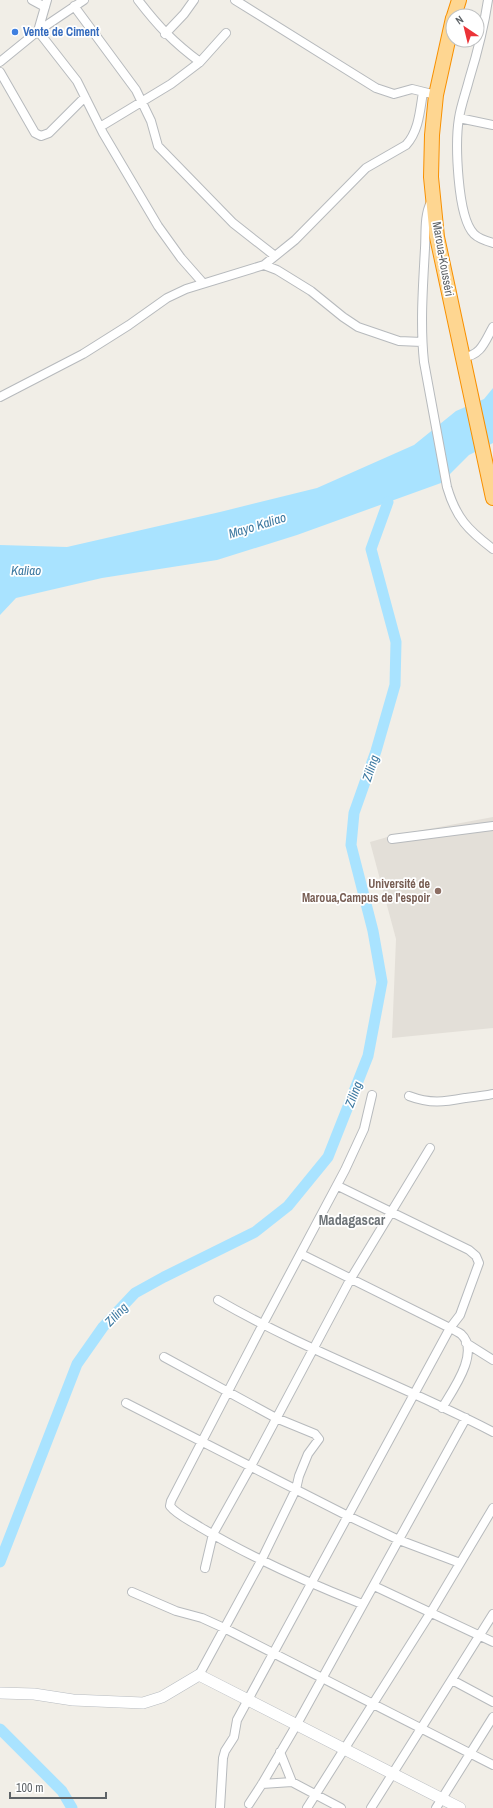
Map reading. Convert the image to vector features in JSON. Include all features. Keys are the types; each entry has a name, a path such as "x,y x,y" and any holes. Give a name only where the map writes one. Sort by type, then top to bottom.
{"highway":[{"name":"Maroua-Kousséri","path":"445,42 429,93 432,135 431,177 437,237 492,490"}],"main road":[{"path":"0,1693 34,1694 73,1700 143,1703 162,1697 199,1675 393,1774 439,1804 460,1808"}],"street":[{"path":"32,0 46,3 38,32"},
{"path":"0,62 38,32 84,0"},
{"path":"138,0 165,34 177,46 200,62"},
{"path":"165,34 184,14 194,0"},
{"path":"0,397 83,354 130,325 167,298 203,283 264,265 295,240 366,168 406,145 410,141 429,93 412,89 394,94 376,88 235,0"},
{"path":"488,0 478,49 459,118 456,150 465,217 474,234 482,240 493,243"},
{"path":"74,6 132,85 151,121 158,146 166,156 233,223 275,256"},
{"path":"38,32 77,81 100,127 158,226 181,258 203,283"},
{"path":"100,127 171,84 200,62 226,33"},
{"path":"0,72 35,133 40,136 49,133 85,97"},
{"path":"459,118 493,125"},
{"path":"434,198 430,204 427,216 422,342 424,362 446,487 452,506 463,522 474,534 493,549"},
{"path":"264,265 277,270 311,292 358,327 399,341 422,342"},
{"path":"463,357 473,356 479,351 493,327"},
{"path":"392,840 493,826"},
{"path":"409,1096 431,1102 454,1101 493,1094"},
{"path":"362,1604 261,1561 173,1510 170,1506 171,1501 263,1324 338,1186 364,1129 372,1095"},
{"path":"205,1568 213,1534 350,1280 430,1148"},
{"path":"220,1808 223,1758 225,1751 234,1737 237,1720 450,1328 460,1314 479,1263 476,1256 469,1250 338,1186"},
{"path":"300,1254 462,1335 466,1343 465,1367 442,1408"},
{"path":"218,1300 314,1349 466,1418 493,1432"},
{"path":"466,1343 493,1360"},
{"path":"164,1357 276,1418 314,1434 319,1439 308,1454 299,1476 296,1489 261,1561 199,1675"},
{"path":"126,1403 348,1516 399,1540 460,1563"},
{"path":"249,1804 297,1724 466,1418"},
{"path":"307,1808 431,1612 492,1511"},
{"path":"374,1586 493,1642"},
{"path":"132,1592 176,1611 202,1618 224,1628 493,1765"},
{"path":"371,1808 493,1614"},
{"path":"452,1680 493,1702"},
{"path":"439,1804 472,1754 493,1718"},
{"path":"280,1752 292,1782"},
{"path":"262,1784 292,1782 341,1808"}],"shaded area":[{"name":"Université de Maroua,Campus de l'espoir","path":"493,817 493,1028 392,1038 396,939 370,842 391,836"}],"water":[{"name":"Kaliao","path":"493,388 493,443 469,455 441,483 297,535 217,560 102,578 16,598 0,615 0,545 67,547 317,488 414,445 456,411 484,399"}],"waterway":[{"name":"Ziling","path":"0,1562 77,1364 103,1327 135,1293 255,1232 288,1206 328,1157 368,1056 382,982 373,931 351,845 354,813 376,751 395,685 396,642 371,549 388,502"},
{"name":"Ziling","path":"0,1729 62,1791 72,1808"}],"place":[{"name":"Vente de Ciment","path":"15,32"},
{"name":"Université de Maroua,Campus de l'espoir","path":"438,891"}],"district":[{"name":"Madagascar","path":"352,1220"}],"water label":[{"name":"Mayo Kaliao","path":"257,525"}]}
